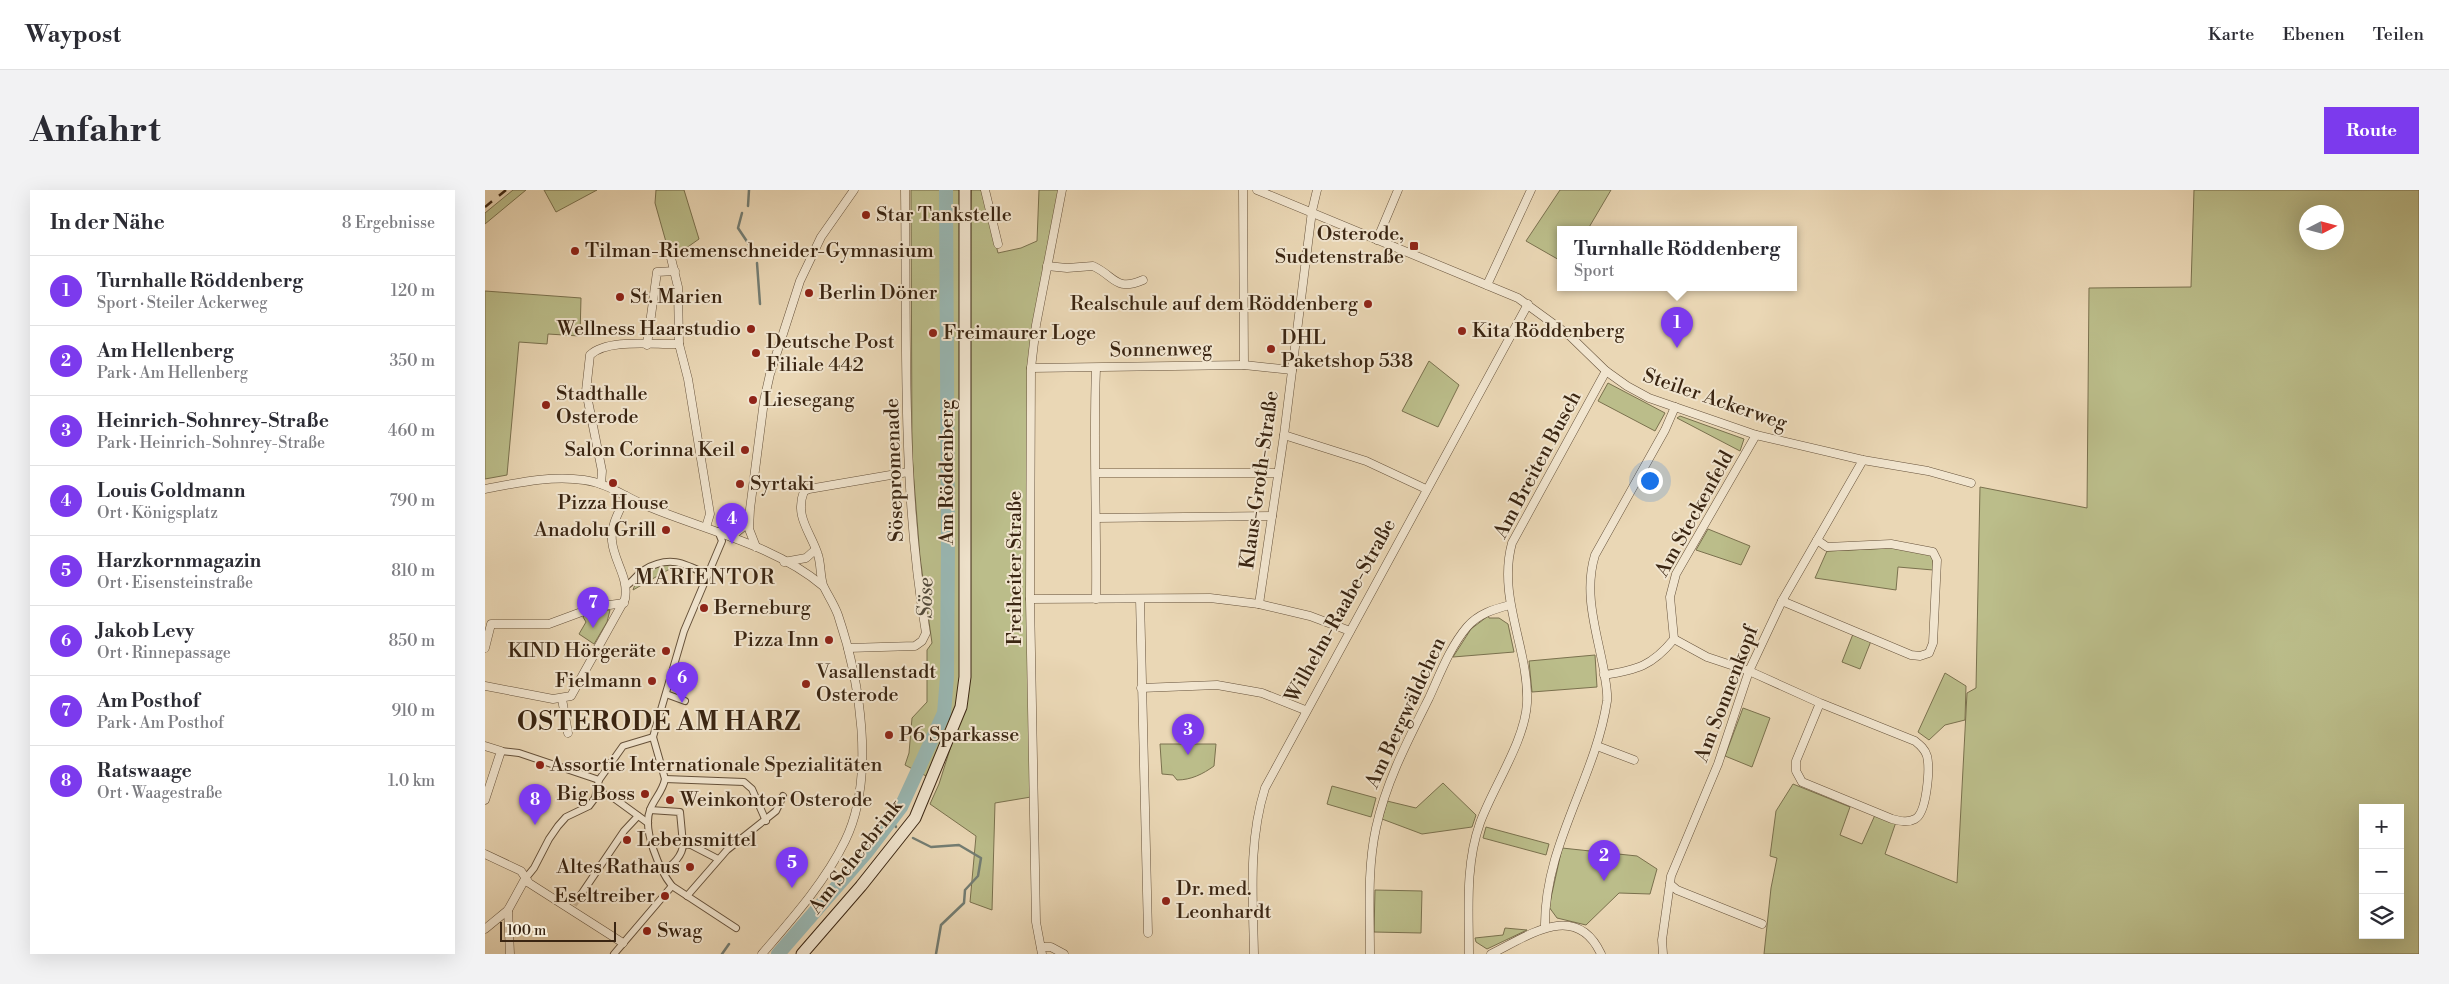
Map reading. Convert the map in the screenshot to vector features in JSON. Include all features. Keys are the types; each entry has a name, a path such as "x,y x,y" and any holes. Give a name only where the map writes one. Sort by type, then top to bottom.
{"main road":[{"name":"Am Röddenberg","path":"933,779 961,707 965,677 965,190"},
{"name":"Am Scheebrink","path":"802,954 861,886 915,818 933,779"}],"street":[{"path":"755,547 749,529 750,509 763,401 782,333 800,281 821,237 854,190"},
{"name":"Sösepromenade","path":"848,648 915,646 923,641 926,632 915,572 908,472 905,190"},
{"path":"985,190 998,244"},
{"name":"Freiheiter Straße","path":"1041,951 1036,922 1030,598 1031,368 1047,266 1062,190"},
{"path":"1243,190 1244,365"},
{"name":"Steiler Ackerweg","path":"1257,190 1312,211 1528,304 1570,336 1606,371 1627,386 1649,398 1756,435 1863,460 1927,471 1971,483"},
{"name":"Klaus-Groth-Straße","path":"1259,604 1284,435 1312,211 1317,190"},
{"path":"1377,240 1398,190"},
{"path":"1487,285 1531,190"},
{"path":"671,258 675,271 679,344 688,379 710,514 706,527"},
{"path":"1047,266 1060,268 1093,266 1118,284 1133,284 1143,280"},
{"path":"647,345 657,272 675,271"},
{"name":"Wilhelm-Raabe-Straße","path":"1254,954 1253,844 1258,811 1265,788 1305,710 1528,304"},
{"path":"601,484 602,471 586,391 590,355 602,346 679,344"},
{"name":"Sonnenweg","path":"1031,368 1244,365 1292,370"},
{"path":"1096,368 1094,418 1097,518 1096,599"},
{"name":"Am Breiten Busch","path":"1469,954 1469,874 1475,840 1480,822 1523,724 1527,705 1526,672 1510,605 1507,569 1512,543 1606,371"},
{"path":"1545,927 1545,902 1555,858 1572,807 1597,746 1607,698 1589,588 1591,567 1595,555 1675,408"},
{"path":"1284,435 1366,461 1426,489"},
{"name":"Am Steckenfeld","path":"1674,639 1670,602 1676,574 1756,435"},
{"name":"Am Sonnenkopf","path":"1663,954 1662,940 1670,884 1718,764 1749,671 1782,601 1863,460"},
{"path":"762,954 803,904 839,851 848,833 858,801 863,754 860,720 848,648 830,595 824,586 817,553 803,526 801,499 804,491 809,489 908,472"},
{"path":"1096,473 1278,473"},
{"path":"485,489 541,480 579,479 601,484 649,507 718,531 755,547 824,586"},
{"path":"485,686 553,700 571,696 624,603 626,586 611,539 613,526 626,496"},
{"path":"731,537 743,527 750,509"},
{"path":"1097,518 1272,516"},
{"path":"718,531 722,541 684,631 653,737 665,778 650,810 647,823 650,838 663,870 672,886 736,928"},
{"path":"1782,601 1911,655 1921,656 1929,653 1933,643 1937,560 1933,552 1891,544 1827,547 1817,540"},
{"path":"784,562 806,558 817,553"},
{"path":"626,586 635,581 644,570 666,560 677,562 708,575"},
{"path":"1030,598 1210,598 1259,604 1310,616 1350,631"},
{"path":"1141,599 1141,688 1148,934"},
{"path":"485,648 491,624 549,624 595,607 624,603"},
{"name":"Am Bergwäldchen","path":"1369,954 1371,863 1375,830 1389,782 1458,639 1475,619 1485,613 1510,605"},
{"path":"1604,676 1640,669 1660,655 1674,639 1707,657 1749,671 1820,703 1915,741 1923,748 1927,756 1925,808 1917,819 1904,822 1892,819 1802,782 1796,771 1796,761 1820,703"},
{"path":"1141,688 1217,685 1262,693 1305,710"},
{"path":"666,694 685,702"},
{"path":"562,699 568,733"},
{"path":"485,930 508,910 525,879 535,868 554,831 566,817 589,806 598,793 599,780 623,746 653,737"},
{"path":"485,746 519,753 599,780"},
{"path":"1597,746 1635,760"},
{"path":"485,800 501,750"},
{"path":"665,778 744,782 752,789 766,821"},
{"path":"598,793 611,796 647,823"},
{"path":"687,896 718,859 766,821 780,807 783,796"},
{"path":"650,810 680,812 683,844 681,853 668,868 663,870"},
{"path":"580,896 624,831 638,816"},
{"path":"683,844 691,845 718,859"},
{"path":"485,854 521,871 525,879 623,943"},
{"path":"1670,884 1677,890 1762,924"},
{"path":"614,954 672,886"},
{"path":"508,910 509,954"},
{"path":"1491,954 1545,927 1567,925 1589,933 1601,954"},
{"path":"770,954 773,941"},
{"path":"1041,951 1051,947 1064,954"}],"green space":[{"path":"513,190 526,190 485,224 485,213"},
{"path":"544,190 597,190 556,212"},
{"path":"656,190 684,190 699,239 682,251 668,249 655,203"},
{"path":"911,190 960,190 961,676 957,706 928,777 905,765 909,753 912,718 927,702 927,650 932,643 920,557 912,456"},
{"path":"971,190 982,190 998,253 1021,248 1037,241 1039,190 1059,190 1034,325 1031,797 995,803 992,910 970,902 976,836 930,804 939,784 963,708"},
{"path":"1560,190 1611,190 1590,226 1557,226 1557,259 1526,241"},
{"path":"2194,190 2419,190 2419,954 1764,954 1771,888 1777,858 1770,856 1776,811 1793,784 1850,807 1840,835 1862,844 1875,815 1896,822 1885,854 1957,883 1967,693 1976,688 1980,487 2087,508 2089,288 2191,287"},
{"path":"485,291 581,298 580,336 548,334 547,344 519,342 507,475 485,479"},
{"path":"1429,361 1459,385 1438,427 1402,411"},
{"path":"1608,383 1665,413 1655,431 1598,401"},
{"path":"1680,416 1744,439 1740,451 1677,418"},
{"path":"1708,529 1750,546 1741,565 1696,550"},
{"path":"1893,548 1929,554 1933,559 1933,570 1898,567 1896,590 1815,578 1827,551"},
{"path":"673,563 695,573 675,566 633,590 635,585 648,571"},
{"path":"610,610 607,622 594,644 579,634 586,622 583,617 587,612"},
{"path":"1488,616 1489,618 1499,618 1508,624 1514,652 1453,657 1471,629"},
{"path":"1853,634 1871,641 1860,669 1842,662"},
{"path":"1595,655 1597,687 1532,692 1529,661"},
{"path":"1945,673 1966,686 1965,720 1945,725 1929,740 1918,732"},
{"path":"1743,708 1770,718 1752,767 1725,756"},
{"path":"1160,744 1216,744 1214,766 1197,776 1182,780 1177,780 1173,775 1162,774"},
{"path":"1443,783 1476,815 1472,827 1422,834 1382,819 1387,801 1416,808"},
{"path":"1332,786 1376,798 1371,817 1327,804"},
{"path":"1486,827 1549,844 1546,855 1483,838"},
{"path":"1562,848 1637,856 1657,869 1650,894 1619,893 1586,925 1557,918 1549,907"},
{"path":"1375,890 1422,891 1421,933 1374,932"},
{"path":"1505,928 1527,930 1487,949 1476,942 1475,938 1503,935"}],"waterway":[{"path":"748,206 749,190"},
{"name":"Söse","path":"778,954 866,853 901,807 944,713 947,677 948,540 946,190"},
{"path":"742,213 738,228 750,246"},
{"path":"757,263 760,304"},
{"name":"Söse","path":"891,819 896,827"},
{"path":"913,838 931,847 959,845 981,858 978,876 965,890 964,903 941,925 936,954"},
{"path":"722,954 729,944"}],"tunnel":[{"path":"574,905 580,896"}],"railway":[{"path":"485,207 506,190"}],"place":[{"name":"Star Tankstelle","path":"866,215"},
{"name":"Osterode, Sudetenstraße","path":"1414,246"},
{"name":"Tilman-Riemenschneider-Gymnasium","path":"575,251"},
{"name":"Berlin Döner","path":"809,293"},
{"name":"St. Marien","path":"620,297"},
{"name":"Realschule auf dem Röddenberg","path":"1368,304"},
{"name":"Wellness Haarstudio","path":"751,329"},
{"name":"Kita Röddenberg","path":"1462,331"},
{"name":"Freimaurer Loge","path":"933,333"},
{"name":"Turnhalle Röddenberg","path":"1677,348"},
{"name":"DHL Paketshop 538","path":"1271,349"},
{"name":"Deutsche Post Filiale 442","path":"756,353"},
{"name":"Liesegang","path":"753,400"},
{"name":"Stadthalle Osterode","path":"546,405"},
{"name":"Salon Corinna Keil","path":"745,450"},
{"name":"Pizza House","path":"613,483"},
{"name":"Syrtaki","path":"740,484"},
{"name":"Anadolu Grill","path":"666,530"},
{"name":"Louis Goldmann","path":"732,544"},
{"name":"Berneburg","path":"704,608"},
{"name":"Am Posthof","path":"593,628"},
{"name":"Pizza Inn","path":"829,640"},
{"name":"KIND Hörgeräte","path":"666,651"},
{"name":"Fielmann","path":"652,681"},
{"name":"Vasallenstadt Osterode","path":"806,684"},
{"name":"Jakob Levy","path":"682,703"},
{"name":"P6 Sparkasse","path":"889,735"},
{"name":"Heinrich-Sohnrey-Straße","path":"1188,755"},
{"name":"Assortie Internationale Spezialitäten","path":"540,765"},
{"name":"Big Boss","path":"645,794"},
{"name":"Weinkontor Osterode","path":"670,800"},
{"name":"Ratswaage","path":"535,825"},
{"name":"Lebensmittel","path":"627,840"},
{"name":"Altes Rathaus","path":"690,867"},
{"name":"Am Hellenberg","path":"1604,881"},
{"name":"Harzkornmagazin","path":"792,888"},
{"name":"Eseltreiber","path":"665,896"},
{"name":"Dr. med. Leonhardt","path":"1166,901"},
{"name":"Swag","path":"647,931"}],"district":[{"name":"MARIENTOR","path":"705,578"},
{"name":"OSTERODE AM HARZ","path":"659,722"}]}
